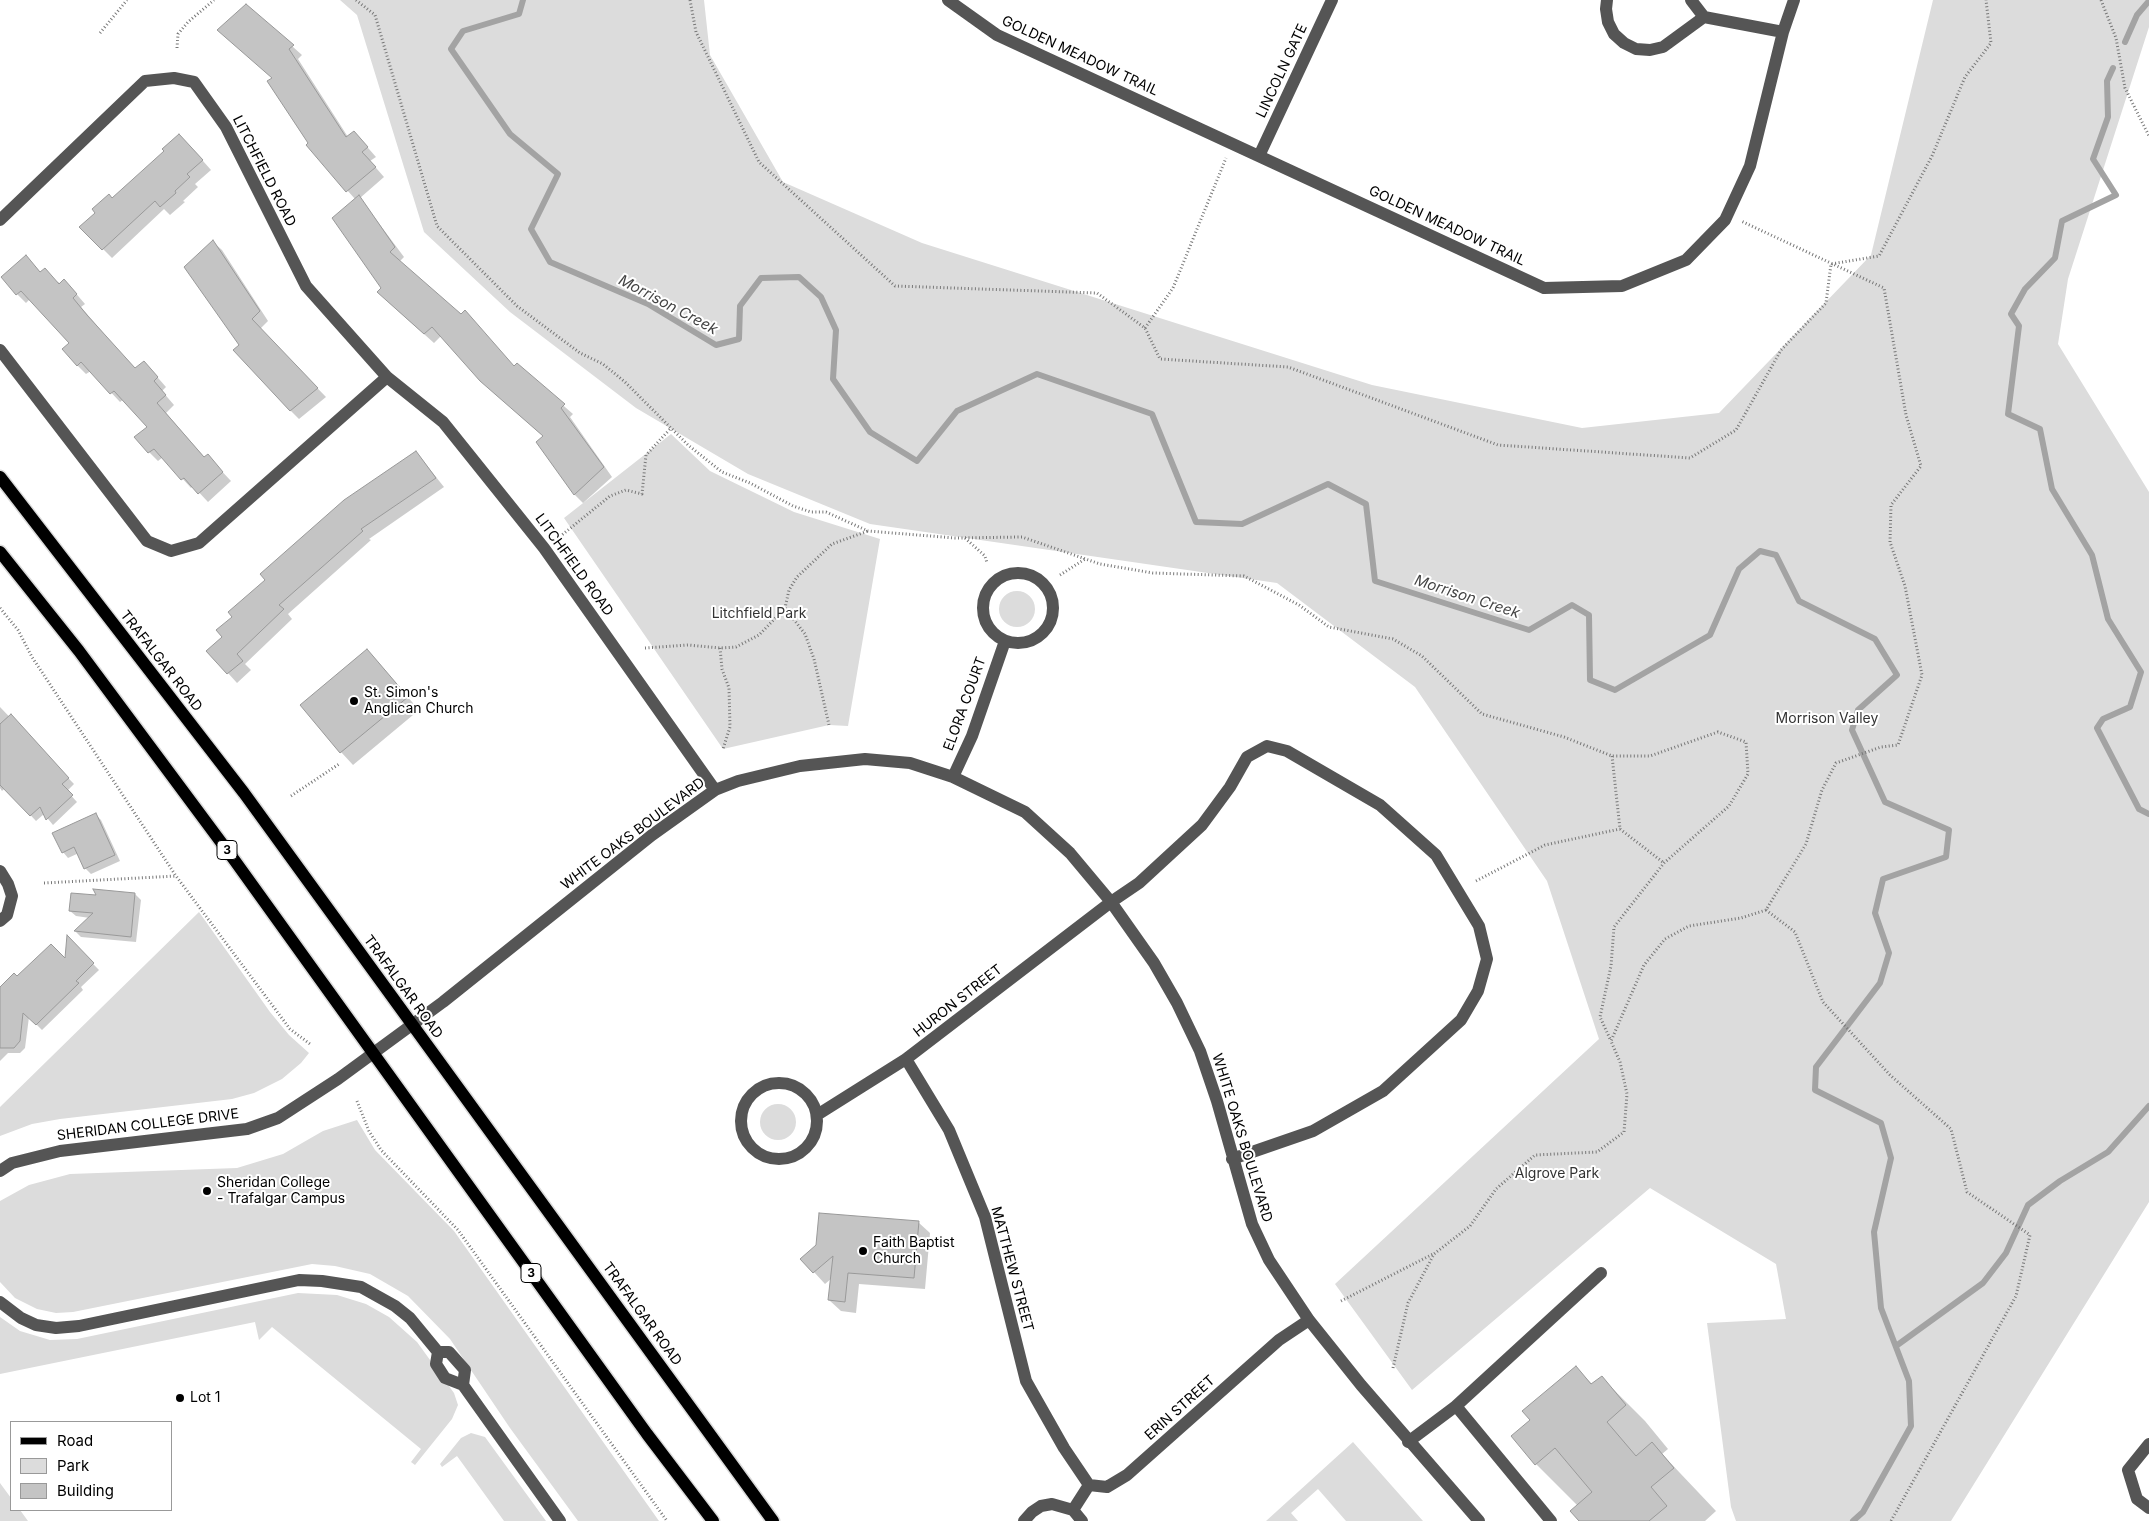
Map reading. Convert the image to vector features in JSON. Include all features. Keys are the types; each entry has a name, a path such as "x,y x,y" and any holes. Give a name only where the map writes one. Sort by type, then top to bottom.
{"main road":[{"name":"TRAFALGAR ROAD","path":"0,477 244,793 773,1521"},
{"name":"3","path":"0,552 79,651 229,853 647,1434 713,1521"}],"street":[{"name":"GOLDEN MEADOW TRAIL","path":"948,0 997,34 1544,288 1622,286 1686,260 1725,220 1750,166 1783,32 1794,0"},
{"name":"LINCOLN GATE","path":"1259,156 1332,0"},
{"path":"1607,0 1608,22 1614,34 1624,43 1636,49 1650,50 1663,47 1704,17"},
{"path":"1691,0 1704,17 1783,32"},
{"name":"LITCHFIELD ROAD","path":"0,220 145,81 174,78 194,82 226,127 306,286 387,377 443,422 544,548 715,790"},
{"path":"0,350 147,541 171,552 199,543 387,377"},
{"path":"1023,574 1034,577 1043,584 1050,594 1053,606 1052,617 1047,628 1039,637 1028,642 1016,644 1004,641 995,635 988,626 984,616 983,605 986,594 992,584 1001,578 1023,574"},
{"name":"ELORA COURT","path":"953,777 972,736 1004,641"},
{"name":"HURON STREET","path":"817,1115 906,1059 1111,902 1139,883 1202,825 1230,787 1247,757 1267,746 1287,751 1380,805 1436,855 1478,926 1487,959 1478,991 1461,1020 1383,1091 1313,1131 1232,1159"},
{"name":"WHITE OAKS BOULEVARD","path":"372,1053 412,1024 652,835 715,790 738,780 800,766 865,759 910,764 953,777 1025,812 1070,853 1111,902 1154,963 1178,1003 1200,1051 1217,1101 1252,1224 1268,1260 1309,1320 1408,1442 1479,1521"},
{"path":"0,871 8,884 12,896 7,915 0,921"},
{"name":"SHERIDAN COLLEGE DRIVE","path":"0,1171 12,1163 60,1151 247,1128 278,1118 338,1079 372,1053"},
{"name":"MATTHEW STREET","path":"906,1059 949,1130 985,1217 1026,1381 1064,1448 1089,1485"},
{"path":"782,1083 800,1089 813,1103 817,1115 817,1127 813,1139 805,1149 795,1156 783,1158 770,1158 758,1152 749,1144 743,1133 741,1121 743,1109 749,1097 758,1089 770,1084 782,1083"},
{"path":"1408,1442 1456,1406 1601,1273"},
{"path":"0,1302 21,1318 36,1325 56,1328 79,1326 299,1280 322,1281 361,1288 389,1302 410,1318 438,1352 436,1364 445,1378 462,1385 560,1521"},
{"name":"ERIN STREET","path":"1089,1485 1107,1488 1127,1475 1279,1340 1309,1320"},
{"path":"438,1352 450,1352 465,1370 462,1385"},
{"path":"1456,1406 1551,1521"},
{"path":"2149,1444 2128,1470 2137,1499 2149,1508"},
{"path":"1072,1510 1089,1485"},
{"path":"1024,1521 1041,1506 1057,1505 1072,1510 1082,1521"}],"path":[{"path":"100,32 127,0"},
{"path":"177,48 178,34 188,22 214,0"},
{"path":"356,0 375,15 438,226 517,306 580,353 603,364 625,382 671,428 722,472 750,483 793,506 810,512 826,512 868,531 965,538 1022,537 1085,559 1153,573 1244,576 1299,605 1330,627 1393,639 1422,656 1482,714 1564,737 1612,756 1650,756 1718,732 1746,742 1748,774 1729,806 1664,863 1614,927 1611,966 1600,1017 1620,1062 1627,1094 1624,1132 1597,1152 1535,1155 1496,1189 1470,1226 1434,1254 1341,1301"},
{"path":"690,0 696,32 759,162 895,286 1097,293 1145,328 1160,359 1288,367 1498,445 1690,458 1736,430 1781,350 1826,303 1832,264"},
{"path":"1832,264 1879,256 1932,156 1965,77 1991,43 1986,0"},
{"path":"2101,0 2116,38 2125,88 2149,136"},
{"path":"1145,328 1173,288 1232,144"},
{"path":"1611,1041 1644,965 1665,940 1689,926 1740,918 1766,910 1806,844 1822,790 1836,763 1880,748 1898,745 1922,676 1905,586 1890,542 1891,505 1921,466 1906,415 1884,288 1727,214"},
{"path":"544,548 610,496 626,490 642,494 646,456 671,428"},
{"path":"645,648 688,645 720,648 736,647 759,635 774,622 785,608 789,590 797,577 832,544 868,531"},
{"path":"965,538 985,556 987,563"},
{"path":"1060,575 1085,559"},
{"path":"0,608 18,630 32,658 176,876 290,1029 310,1044"},
{"path":"785,608 806,634 814,658 829,725"},
{"path":"720,648 722,669 729,688 730,727 723,749"},
{"path":"1612,756 1620,829 1664,863"},
{"path":"291,796 339,764"},
{"path":"1476,881 1545,845 1620,829"},
{"path":"44,883 176,876"},
{"path":"1766,910 1795,932 1823,1002 1839,1021 1890,1075 1951,1129 1967,1192 2030,1235 2016,1296 1891,1521"},
{"path":"357,1102 369,1132 381,1150 458,1230 667,1521"},
{"path":"1393,1368 1408,1303 1434,1254"}],"green space":[{"name":"Morrison Valley","path":"340,0 704,0 710,55 783,182 922,243 1372,385 1582,428 1719,413 1871,255 1933,0 2149,0 2149,27 2068,279 2058,344 2149,492 2149,1202 1951,1521 1736,1521 1731,1507 1707,1323 1786,1319 1776,1264 1650,1188 1412,1390 1335,1284 1599,1039 1547,881 1415,687 1277,583 870,524 748,474 636,408 510,312 424,232 357,15"},
{"name":"Litchfield Park","path":"671,434 710,471 794,512 880,539 848,726 829,725 723,749 564,518"},
{"path":"1017,591 1024,592 1030,596 1034,602 1034,616 1030,622 1024,626 1017,627 1010,626 1004,622 1000,616 999,609 1000,602 1004,596 1010,592"},
{"path":"199,912 270,1012 289,1035 309,1053 301,1063 282,1079 254,1093 232,1099 60,1119 32,1124 0,1136 0,1107"},
{"path":"778,1104 785,1105 791,1109 795,1115 795,1129 791,1135 785,1139 778,1140 771,1139 765,1135 761,1129 760,1122 761,1115 765,1109 771,1105"},
{"path":"357,1120 375,1150 454,1231 659,1521 578,1521 510,1428 450,1339 408,1296 370,1274 335,1266 312,1264 73,1312 56,1313 37,1309 15,1298 0,1282 0,1201 29,1185 70,1174 237,1168 283,1154 323,1131"},
{"path":"298,1293 337,1295 366,1304 389,1317 417,1342 454,1393 458,1405 452,1419 415,1465 411,1462 421,1449 272,1327 259,1340 255,1322 0,1374 0,1317 20,1331 50,1340 77,1339"},
{"path":"471,1433 485,1437 546,1521 504,1521 457,1456 442,1467 440,1464 461,1438"},
{"path":"1353,1442 1423,1521 1346,1521 1318,1489 1291,1513 1298,1521 1266,1521"},
{"path":"0,1483 10,1497 10,1511 21,1511 28,1521 0,1521"}],"building":[{"path":"246,4 294,45 289,49 346,137 354,131 368,147 362,152 376,167 346,192 306,145 308,143 267,81 272,78 217,30"},
{"path":"179,134 203,160 187,174 190,177 175,191 176,193 160,207 155,201 102,250 79,227 95,213 92,209 109,194 112,198 164,151 162,149"},
{"path":"359,195 395,247 390,252 461,314 465,310 514,366 517,363 565,404 561,408 604,467 574,495 536,442 543,436 480,381 432,327 424,334 377,292 381,288 332,218"},
{"path":"213,240 260,311 252,319 318,388 290,411 233,350 239,345 184,267"},
{"path":"26,255 40,272 45,268 59,284 64,279 77,294 73,298 135,368 144,361 158,377 154,381 166,395 157,403 204,457 208,454 223,472 198,494 184,478 181,480 154,449 148,453 134,437 147,427 114,391 110,394 81,362 77,366 62,349 69,343 21,291 16,295 1,277"},
{"path":"416,451 436,478 361,529 363,531 279,605 284,609 237,654 243,661 227,674 206,651 222,637 216,630 232,617 228,612 265,580 260,574 344,500"},
{"name":"St. Simon's Anglican Church","path":"367,649 408,697 340,753 300,705"},
{"path":"11,714 69,778 62,784 73,795 46,820 40,807 30,816 0,785 0,724"},
{"path":"96,813 115,855 84,869 74,847 62,853 52,833"},
{"path":"93,889 135,893 131,937 74,931 93,913 69,911 71,893 96,895"},
{"path":"67,935 94,963 76,981 79,983 36,1025 23,1013 20,1041 14,1048 0,1048 0,987 14,973 17,976 51,944 65,958"},
{"name":"Faith Baptist Church","path":"819,1213 919,1221 914,1278 848,1273 845,1302 828,1300 833,1256 813,1273 800,1259 816,1245"},
{"path":"1576,1366 1591,1384 1602,1376 1626,1405 1607,1422 1636,1456 1652,1442 1674,1468 1651,1487 1667,1506 1649,1521 1579,1521 1570,1511 1592,1492 1555,1448 1535,1465 1511,1436 1530,1420 1522,1411"}],"waterway":[{"name":"Morrison Creek","path":"523,0 519,14 463,31 451,49 510,134 558,174 531,229 550,262 648,304 716,345 739,339 740,306 761,278 799,277 821,297 836,330 833,379 870,432 917,461 957,411 1037,374 1152,414 1196,522 1242,524 1328,484 1366,504 1375,581 1529,630 1572,605 1589,615 1590,680 1615,690 1710,635 1739,569 1760,551 1776,555 1799,601 1875,639 1897,675 1858,710 1852,730 1885,802 1949,830 1946,857 1883,879 1875,913 1889,953 1880,983 1816,1067 1815,1090 1881,1123 1891,1158 1874,1232 1881,1308 1909,1381 1911,1426 1863,1512 1853,1521"},
{"path":"2125,42 2137,15 2149,1"},
{"path":"2113,68 2107,81 2108,117 2093,159 2116,195 2062,221 2055,258 2025,289 2011,314 2019,326 2008,414 2040,429 2052,489 2092,555 2108,619 2141,672 2130,707 2103,719 2097,728 2139,809 2149,814"},
{"path":"1896,1346 1983,1283 2006,1253 2028,1205 2060,1181 2108,1152 2149,1106"}],"place":[{"name":"St. Simon's Anglican Church","path":"354,701"},
{"name":"Sheridan College - Trafalgar Campus","path":"207,1191"},
{"name":"Faith Baptist Church","path":"863,1251"},
{"name":"Lot 1","path":"180,1398"}],"park label":[{"name":"Algrove Park","path":"1557,1174"}]}
